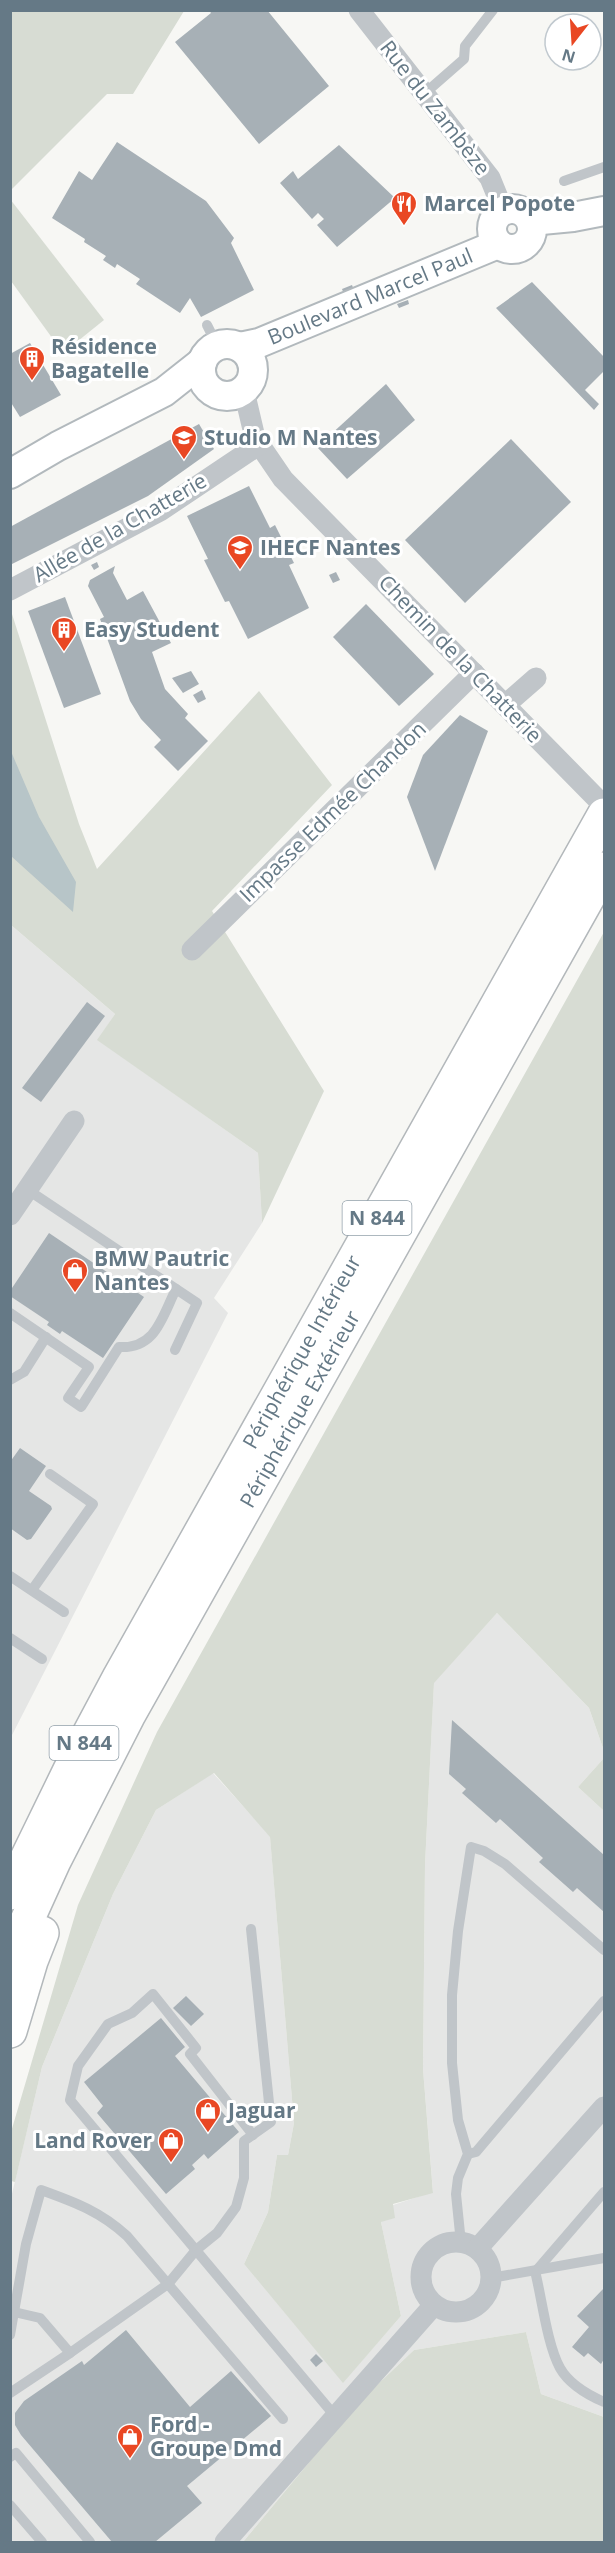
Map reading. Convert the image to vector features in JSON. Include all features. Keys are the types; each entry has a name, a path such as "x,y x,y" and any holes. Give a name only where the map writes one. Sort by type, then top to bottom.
{"highway":[{"name":"Périphérique Intérieur","path":"14,1877 120,1676 604,815"},
{"name":"Périphérique Extérieur","path":"10,1958 86,1796 167,1646 604,869"},
{"path":"10,2031 38,1941 90,1822 86,1796"}],"street":[{"name":"Rue du Zambèze","path":"358,10 490,178 503,210"},
{"path":"503,210 523,211 531,221 532,235 524,246 511,249 498,244 494,239 492,226 494,219 503,210"},
{"path":"531,221 604,211"},
{"name":"Boulevard Marcel Paul","path":"10,474 58,446 164,392 214,353 258,343 498,244"},
{"path":"214,353 250,356 254,368 252,381 244,391 234,396 222,397 211,392 214,353"},
{"name":"Chemin de la Chatterie","path":"244,391 255,438 283,479 604,807"},
{"name":"Allée de la Chatterie","path":"10,590 160,510 260,444"},
{"name":"Impasse Edmée Chandon","path":"192,950 474,673"},
{"path":"505,705 536,678"},
{"path":"10,1215 74,1121"},
{"path":"469,2246 604,2107"},
{"path":"442,2244 469,2246 489,2267 491,2278 489,2289 476,2306 455,2312 434,2305 426,2296 421,2284 421,2272 424,2261 442,2244"},
{"path":"225,2542 434,2305"}],"lane":[{"path":"424,94 464,60 465,46 493,10"},
{"path":"564,181 604,166"},
{"path":"28,1190 197,1303 176,1350"},
{"path":"10,1313 89,1366 68,1398 81,1407 119,1347 132,1348 150,1339 176,1289"},
{"path":"10,1380 24,1372 46,1337"},
{"path":"32,1590 93,1504 50,1474"},
{"path":"10,1576 64,1612"},
{"path":"10,1638 42,1659"},
{"path":"469,2246 456,2194 458,2178 468,2154 458,2120 452,2063 452,2006 458,1931 471,1847 484,1851 505,1864 604,1950"},
{"path":"10,2393 168,2284 196,2250 217,2233 236,2207 244,2178 244,2141 271,2122 251,1929"},
{"path":"253,2135 189,2054 196,2048 153,1994 132,2013 108,2024 78,2066 70,2100 335,2416"},
{"path":"468,2154 476,2152 604,2001"},
{"path":"10,2335 26,2244 41,2190 83,2205 108,2219 127,2236 283,2419"},
{"path":"536,2271 604,2192"},
{"path":"491,2278 604,2258"},
{"path":"536,2271 554,2354 561,2370 590,2396 604,2402"},
{"path":"14,2312 40,2318 70,2353"},
{"path":"12,2452 90,2542"},
{"path":"10,2505 42,2542"}],"shaded area":[{"path":"10,11 184,11 133,94 107,94 11,190"},
{"path":"10,199 104,320 63,353 11,281"},
{"path":"12,614 79,824 97,869 259,691 332,785 212,911 324,1091 262,1223 258,1153 97,1040 115,1014 11,925"},
{"path":"10,749 39,817 76,882 73,912 11,856"},
{"path":"11,925 115,1014 98,1040 258,1153 262,1223 214,1298 228,1313 11,1737"},
{"path":"604,932 604,1751 589,1708 497,1613 434,1683 425,1865 423,2069 433,2193 393,2204 395,2218 381,2222 401,2316 343,2383 244,2264 268,2212 277,2155 288,2155 294,2123 270,1837 214,1773 156,1810 113,1894 42,2067 15,2182 11,2181 11,2132 78,1905 157,1732"},
{"path":"497,1613 589,1708 604,1751 604,1758 578,1787 604,1811 604,2417 541,2394 526,2332 414,2350 359,2402 243,2542 11,2542 11,2198 42,2067 113,1894 156,1810 213,1773 270,1836 294,2123 288,2155 277,2155 268,2212 244,2264 343,2382 401,2316 381,2222 393,2205 433,2192 423,2069 425,1865 434,1682"},
{"path":"604,1758 604,1811 578,1787"},
{"path":"526,2332 541,2394 604,2417 604,2542 243,2542 359,2402 414,2350"}],"building":[{"path":"209,10 267,10 329,86 259,144 175,42 211,13"},
{"path":"117,142 206,201 234,238 231,243 254,290 201,317 190,298 180,313 136,284 140,279 117,264 115,268 103,260 106,256 84,242 85,239 52,218 79,171 92,180"},
{"path":"339,145 395,198 337,247 317,225 324,219 318,213 312,219 280,183 293,171 298,179"},
{"path":"532,282 604,357 604,371 585,390 599,404 594,410 496,308"},
{"path":"352,285 354,290 344,294 342,289"},
{"path":"408,300 409,304 399,308 397,304"},
{"name":"Résidence Bagatelle","path":"30,343 61,395 20,417 10,401 10,354"},
{"path":"386,384 415,420 347,479 317,447"},
{"path":"199,424 214,449 148,496 10,565 10,527"},
{"path":"511,439 571,502 465,603 405,540"},
{"path":"249,486 270,528 275,525 294,563 289,565 309,608 248,639 229,601 225,602 204,560 208,559 187,516"},
{"path":"97,562 99,567 94,570 91,565"},
{"path":"115,566 113,573 127,600 143,591 171,643 152,652 165,689 188,714 185,718 208,741 178,771 154,747 161,740 141,719 130,701 100,619 104,617 88,586 90,580"},
{"path":"336,572 340,580 333,583 329,575"},
{"name":"Easy Student","path":"65,597 101,694 64,708 28,611"},
{"path":"366,604 434,674 399,706 333,637"},
{"path":"191,671 199,684 183,693 172,678"},
{"path":"202,690 206,699 198,703 193,695"},
{"path":"460,715 488,731 435,871 407,797 423,755"},
{"path":"87,1002 105,1016 41,1102 22,1088"},
{"name":"BMW Pautric Nantes","path":"49,1233 144,1297 103,1358 62,1331 60,1334 47,1325 49,1322 10,1296 10,1291"},
{"path":"20,1448 46,1466 29,1491 52,1509 31,1539 27,1540 10,1528 10,1462"},
{"path":"452,1720 604,1855 604,1912 577,1888 573,1892 539,1862 543,1858 500,1819 496,1823 462,1793 466,1789 449,1774"},
{"path":"186,1996 204,2014 191,2026 173,2008"},
{"path":"161,2018 185,2047 175,2056 239,2132 208,2159 204,2154 192,2165 195,2169 166,2194 97,2113 103,2106 84,2082"},
{"path":"604,2288 604,2359 601,2364 588,2353 584,2357 572,2347 589,2327 577,2316"},
{"name":"Ford - Groupe Dmd","path":"126,2330 190,2407 231,2371 271,2416 187,2486 202,2503 155,2542 112,2542 15,2425 15,2413 24,2401 82,2361 84,2365"},
{"path":"316,2354 323,2361 316,2367 310,2360"}],"place":[{"name":"Marcel Popote","path":"404,227"},
{"name":"Résidence Bagatelle","path":"32,382"},
{"name":"Studio M Nantes","path":"184,461"},
{"name":"IHECF Nantes","path":"240,571"},
{"name":"Easy Student","path":"64,653"},
{"name":"BMW Pautric Nantes","path":"75,1294"},
{"name":"Jaguar","path":"208,2134"},
{"name":"Land Rover","path":"171,2164"},
{"name":"Ford - Groupe Dmd","path":"130,2460"}]}
